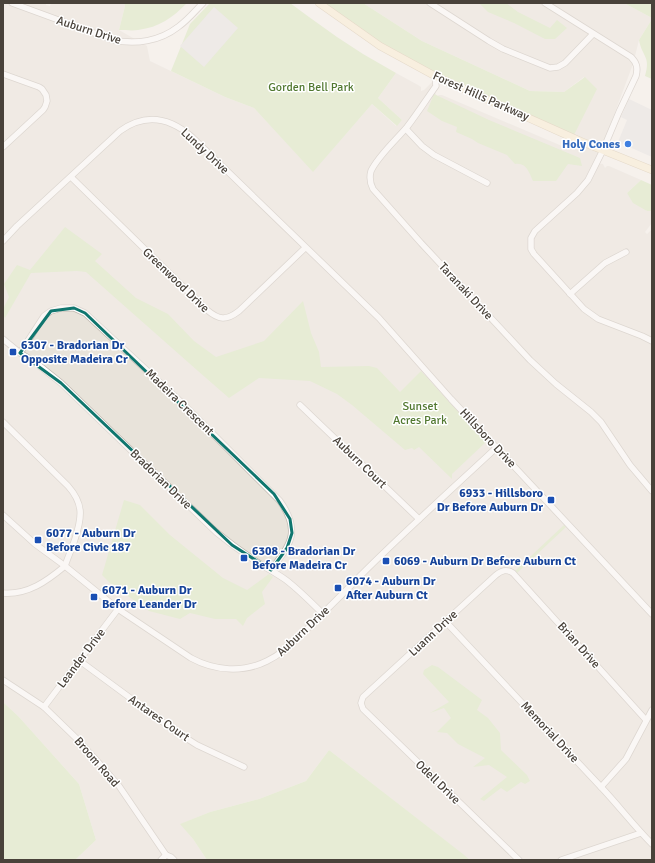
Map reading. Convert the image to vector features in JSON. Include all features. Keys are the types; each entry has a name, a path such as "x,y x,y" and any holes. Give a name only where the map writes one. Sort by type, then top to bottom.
{"main road":[{"name":"Forest Hills Parkway","path":"319,3 380,46 435,76 580,141 652,170"}],"street":[{"name":"Auburn Drive","path":"12,3 113,40 127,42 149,41 169,33 179,26 203,3"},
{"path":"430,3 489,41 550,68 558,67 565,63 593,34"},
{"path":"546,3 631,57 638,66 636,76 603,150 584,186 535,231 531,238 531,249 584,309 598,319 652,341"},
{"path":"3,74 41,88 46,94 47,101 46,107 3,147"},
{"name":"Taranaki Drive","path":"435,76 436,86 406,129 372,169 370,182 373,189 530,360 556,384 591,412 600,422 630,465 652,491"},
{"name":"Lundy Drive","path":"3,241 17,226 120,131 127,126 142,121 160,120 166,121 180,128 192,137 306,248"},
{"path":"406,129 422,146 434,155 487,183"},
{"name":"Greenwood Drive","path":"71,177 217,318 228,318 239,311 306,248"},
{"name":"Hillsboro Drive","path":"306,248 378,318 496,448 652,614"},
{"path":"570,294 605,263 626,252"},
{"name":"Madeira Crescent","path":"20,353 44,316 51,311 61,308 74,308 85,314 180,401 280,501 288,513 292,533 287,548 272,570"},
{"name":"Bradorian Drive","path":"3,339 60,383 216,532 251,559 272,570 301,593 323,614"},
{"name":"Auburn Court","path":"300,405 419,520"},
{"path":"3,422 72,490 78,500 80,508 80,520 65,566 52,577 35,587 19,592 3,593"},
{"name":"Auburn Drive","path":"3,515 35,544 118,609 191,658 208,666 220,669 244,669 266,662 284,651 374,562 496,448"},
{"name":"Luann Drive","path":"361,703 366,694 446,622 496,574 504,570 510,571"},
{"name":"Brian Drive","path":"510,571 646,720"},
{"name":"Leander Drive","path":"44,707 118,609"},
{"name":"Memorial Drive","path":"446,622 602,787 652,844"},
{"name":"Antares Court","path":"80,661 186,738 197,745 244,767"},
{"name":"Broom Road","path":"3,680 44,707 76,738 119,786 166,855 174,860"},
{"name":"Odell Drive","path":"361,703 363,709 519,860"},
{"path":"602,787 626,759 652,710"},
{"path":"561,860 641,833"},
{"path":"161,860 166,855"}],"highlighted area":[{"path":"74,308 85,313 274,494 290,519 292,533 287,548 271,570 232,545 61,383 20,353 51,311"}],"shaded area":[{"path":"3,3 46,3 46,5 50,6 51,3 124,3 125,6 119,30 147,46 150,61 225,97 254,108 313,171 372,104 396,126 402,120 378,98 396,73 421,87 421,91 424,90 436,78 434,91 437,96 442,95 562,146 584,77 564,92 530,91 422,41 363,3 624,3 652,18 639,40 633,64 596,163 603,164 605,168 609,166 641,180 627,193 647,211 652,211 652,223 645,232 647,234 652,229 652,860 470,860 329,750 306,781 259,799 210,812 181,824 207,860 75,860 96,840 79,784 19,717 3,702"},
{"path":"214,7 238,28 204,67 180,46"},
{"path":"629,99 652,110 652,157 618,142 627,120 621,117"}],"green space":[{"path":"124,3 187,3 171,17 153,27 138,30 119,30 125,6"},
{"name":"Gorden Bell Park","path":"210,3 290,3 337,37 396,73 378,98 402,120 397,126 372,104 313,172 254,108 225,97 171,71 190,24"},
{"path":"321,3 363,3 422,41 530,91 564,92 585,77 597,89 574,135 468,89 391,50"},
{"path":"479,3 506,3 518,12 550,28 557,20 567,28 555,39 545,39 488,12"},
{"path":"624,3 652,3 652,18"},
{"path":"652,19 652,79 645,76 647,60 640,46 639,40"},
{"path":"434,94 489,120 580,158 582,166 568,164 556,181 533,181 524,166 515,164 507,155 456,132 457,127 442,121 427,111"},
{"path":"641,180 652,185 652,211 647,211 633,203 627,193"},
{"name":"Sunset Acres Park","path":"65,227 102,254 95,261 136,298 168,314 194,341 216,357 264,341 303,301 311,333 319,352 321,367 369,366 377,368 400,392 421,371 486,442 452,474 452,479 419,447 414,450 412,448 405,450 337,394 310,381 259,378 229,398 86,272 31,273 5,318 3,310 9,297 4,284 17,265 30,270"},
{"path":"124,500 140,505 170,535 223,578 247,590 269,574 273,577 262,592 265,604 247,618 243,626 236,619 215,619 190,613 180,619 149,611 111,584 102,575"},
{"path":"564,525 566,527 517,573 515,571"},
{"path":"432,665 438,667 482,700 477,710 488,718 500,733 501,750 527,775 530,781 525,784 521,782 507,792 501,788 484,801 480,799 507,777 489,765 473,767 485,758 458,744 447,733 437,732 451,718 444,708 430,713 449,702 423,674 424,670"},
{"path":"3,702 19,717 79,784 96,840 75,860 3,860"},
{"path":"329,750 470,860 207,860 193,839 180,824 210,812 259,799 306,781"}],"place":[{"name":"Holy Cones","path":"628,144"},
{"name":"6307 - Bradorian Dr Opposite Madeira Cr","path":"13,352"},
{"name":"6933 - Hillsboro Dr Before Auburn Dr","path":"551,500"},
{"name":"6077 - Auburn Dr Before Civic 187","path":"38,540"},
{"name":"6308 - Bradorian Dr Before Madeira Cr","path":"244,558"},
{"name":"6069 - Auburn Dr Before Auburn Ct","path":"386,561"},
{"name":"6074 - Auburn Dr After Auburn Ct","path":"338,588"},
{"name":"6071 - Auburn Dr Before Leander Dr","path":"94,597"}]}
